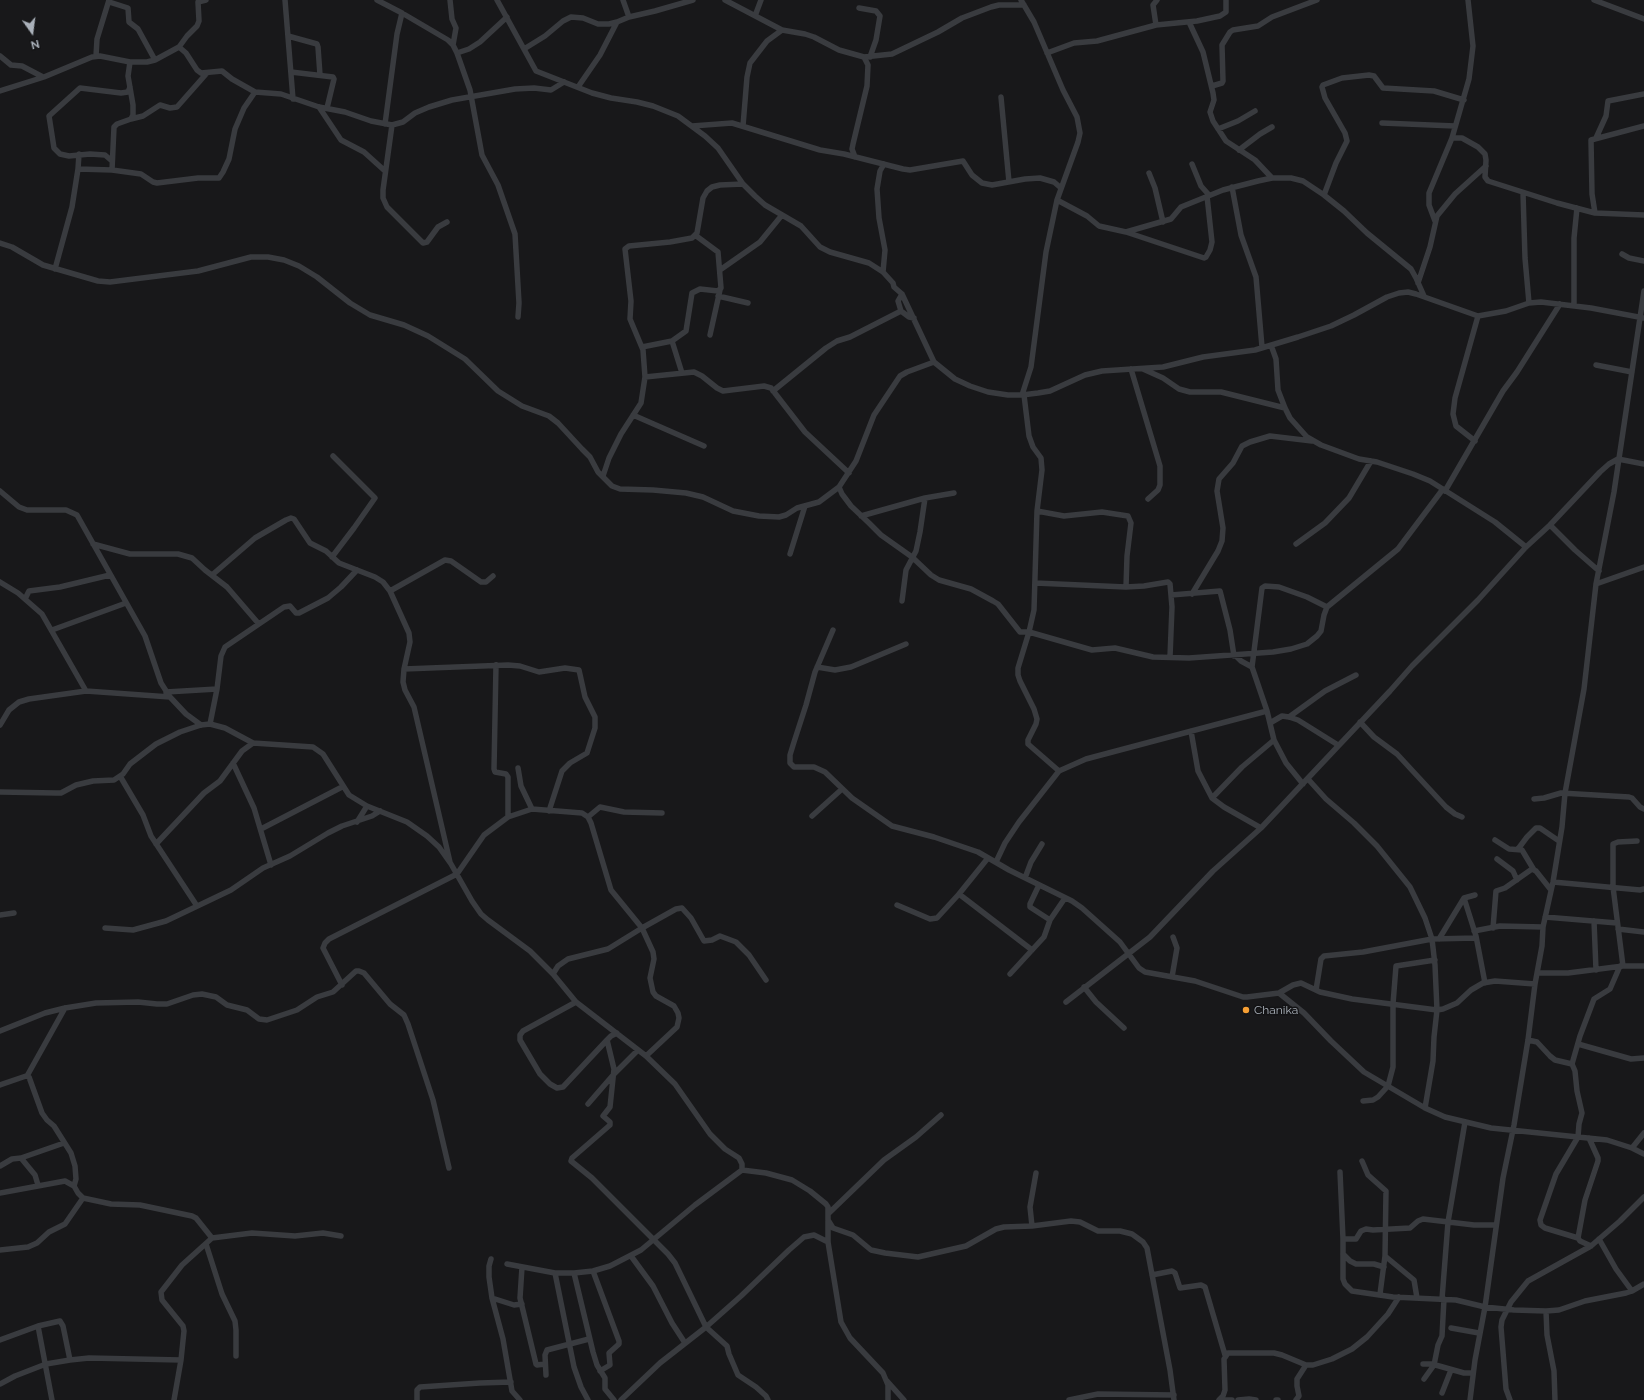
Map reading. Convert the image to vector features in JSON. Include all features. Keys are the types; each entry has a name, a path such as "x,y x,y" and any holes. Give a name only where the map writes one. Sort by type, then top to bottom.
{"street":[{"path":"0,91 44,77 84,59 96,56 141,63 155,60 179,47 197,26 199,21 198,2 206,0"},
{"path":"285,0 293,99"},
{"path":"377,0 402,13 452,45 457,54 471,96 482,155 498,184 515,234 519,303 518,317"},
{"path":"450,0 452,18 456,28 452,45"},
{"path":"497,0 536,71 611,98 637,102 659,108 678,116 705,136 718,148 743,184 766,205 801,226 820,247 830,252 869,263 883,272 893,283 894,287 902,294 934,362 955,379 988,392 1008,395 1023,395 1050,390 1085,375 1102,371 1163,366 1203,357 1247,351 1331,326 1393,295 1408,292 1424,296 1478,316 1506,311 1529,303 1541,302 1574,306 1642,318"},
{"path":"623,0 629,17"},
{"path":"524,49 546,36 563,21 571,17 583,18 598,24 609,24 629,17 693,0"},
{"path":"725,0 782,30 805,34 839,50 868,57 892,54 938,32 962,18 999,4 1023,3 1034,22 1079,124 1080,133 1078,142 1057,200 1046,252 1031,367 1023,395 1029,436 1042,464 1037,511 1034,610 1018,668 1020,681 1034,709 1037,719 1028,740 1028,744 1059,772"},
{"path":"755,16 761,0"},
{"path":"1156,25 1153,5 1158,0"},
{"path":"1047,52 1074,43 1097,41 1156,25 1189,22 1225,14 1227,7 1226,0"},
{"path":"1212,86 1222,83 1223,81 1221,50 1230,32 1233,30 1258,26 1272,18 1317,0"},
{"path":"1435,221 1429,205 1429,193 1452,138 1469,79 1473,46 1468,0"},
{"path":"1594,0 1644,19"},
{"path":"96,56 97,39 109,1 128,8 129,22 138,29 155,60"},
{"path":"855,157 852,149 866,86 868,57 876,40 880,16 876,11 859,8"},
{"path":"385,124 398,28 402,13"},
{"path":"457,54 480,42 507,17"},
{"path":"578,87 600,55 617,22"},
{"path":"1189,22 1203,52 1214,100 1210,112 1218,129 1226,140 1255,160 1272,178"},
{"path":"743,126 747,77 750,63 767,41 782,30"},
{"path":"288,36 317,44 320,75"},
{"path":"179,47 186,53 197,70 207,73 222,71 232,79 254,92 281,94 319,107 392,125 403,122 429,107 471,96 515,89 534,88 551,90 564,82"},
{"path":"0,56 11,65 22,66 44,77"},
{"path":"130,62 128,76 133,105 133,116 131,119"},
{"path":"291,72 331,76 334,79 327,108"},
{"path":"112,170 114,127 131,119 143,116 156,106 160,105 170,108 177,107 207,73"},
{"path":"1324,195 1336,163 1347,141 1345,133 1325,98 1323,85 1342,78 1369,75 1374,76 1383,88 1434,91 1464,100"},
{"path":"112,161 105,155 79,154 69,156 57,152 54,148 53,136 48,120 50,115 80,88 121,93 128,92 130,87"},
{"path":"78,169 112,170 141,174 157,183 198,178 219,178 229,159 234,129 254,92"},
{"path":"1596,138 1604,121 1608,101 1644,94"},
{"path":"1001,97 1009,182"},
{"path":"319,107 341,140 364,152 385,171"},
{"path":"1218,129 1238,121 1255,111"},
{"path":"692,126 732,123 820,150 910,170 963,161 972,175 982,183 992,185 1040,178 1054,182 1061,188"},
{"path":"1382,123 1455,126"},
{"path":"392,125 390,150 385,171 383,198 387,208 422,242 426,243 438,227 447,222"},
{"path":"1595,213 1592,194 1591,139 1644,126"},
{"path":"1239,150 1255,137 1272,127"},
{"path":"1452,138 1462,138 1478,147 1485,154 1486,179 1523,193 1595,213 1644,215"},
{"path":"56,269 72,207 79,154"},
{"path":"883,272 885,250 879,218 877,189 880,171 884,164"},
{"path":"1057,200 1087,216 1099,226 1126,232 1200,257 1206,257 1212,242 1208,196 1201,186 1192,164"},
{"path":"1418,283 1430,247 1435,221 1440,211 1455,194 1486,166"},
{"path":"1149,172 1155,188 1163,222"},
{"path":"1126,232 1163,222 1172,218 1181,207 1232,188 1272,178 1296,179 1324,195 1411,269 1424,296"},
{"path":"603,476 608,458 641,403 645,378 644,355 642,347 630,319 631,300 625,249 629,246 687,240 692,238 695,235 703,198 707,191 712,187 720,185 743,184"},
{"path":"1232,188 1238,224 1256,277 1262,347"},
{"path":"1523,193 1525,258 1529,303"},
{"path":"1574,306 1574,238 1577,208"},
{"path":"720,270 760,242 782,215"},
{"path":"695,235 718,252 720,270 719,293 710,335"},
{"path":"0,243 12,247 43,265 90,280 110,282 198,271 251,257 268,257 289,262 317,277 350,304 370,315 404,325 428,336 465,359 498,391 522,406 549,416 558,423 590,458 606,482 620,489 686,493 703,497 733,511 751,515 779,517 819,502 839,487 856,461 874,415 900,376 934,362"},
{"path":"1622,254 1629,258 1644,260"},
{"path":"642,347 672,341 686,331 692,293 700,289 719,293 748,303"},
{"path":"1470,1400 1479,1333 1485,1307 1496,1224 1528,1040 1543,927 1553,882 1562,827 1565,793 1584,689 1596,584 1614,492 1632,372 1642,318 1644,291"},
{"path":"902,294 898,302 901,311 909,317 914,318"},
{"path":"839,487 842,494 851,506 881,535 912,557 931,575 939,580 972,589 993,601 1007,615 1018,631 1029,632 1092,650 1115,648 1153,657 1189,658 1235,656 1292,649 1307,644 1317,636 1321,631 1327,607 1398,548 1444,490 1475,441 1503,391 1517,372 1560,304"},
{"path":"773,391 836,341 850,337 901,311"},
{"path":"1475,441 1456,426 1453,414 1455,398 1478,316"},
{"path":"672,341 682,373"},
{"path":"1271,345 1276,360 1278,390 1285,408 1300,431 1313,441"},
{"path":"1596,365 1632,372"},
{"path":"1141,368 1163,378 1179,389 1190,392 1221,392 1285,408"},
{"path":"1131,369 1160,466 1160,485 1158,490 1148,499"},
{"path":"645,378 682,373 697,373 716,388 723,391 764,386 771,388 805,432 849,473"},
{"path":"633,415 704,446"},
{"path":"1192,594 1218,551 1222,540 1223,528 1217,491 1219,479 1233,463 1242,446 1270,436 1313,441 1359,459 1371,461 1413,474 1430,481 1495,522 1526,548"},
{"path":"332,556 375,498 333,456"},
{"path":"1066,1002 1150,937 1212,871 1261,828 1412,666 1478,600 1600,472 1609,464 1618,459 1644,464"},
{"path":"1296,544 1325,523 1349,498 1371,461"},
{"path":"0,491 19,507 27,510 37,511 55,509 73,512 79,518 145,636 161,683 166,692 186,714 201,725"},
{"path":"861,516 925,498 954,493"},
{"path":"902,601 906,570 916,551 925,498"},
{"path":"790,554 805,506"},
{"path":"1037,511 1064,516 1102,512 1128,516 1131,523 1127,556 1126,587"},
{"path":"212,575 255,538 289,518 294,519 310,543 320,547 339,563 375,577 383,582 390,591 409,633 409,649 404,669 403,682 405,690 414,706 451,864"},
{"path":"1550,525 1599,571"},
{"path":"93,544 130,554 178,554 195,560 234,594 258,623"},
{"path":"390,591 445,560 451,561 481,582 486,582 494,576"},
{"path":"1596,584 1644,567"},
{"path":"210,724 217,690 222,651 258,623 284,606 290,606 297,613 304,611 328,598 357,570"},
{"path":"25,599 29,591 110,575"},
{"path":"0,582 25,599 42,614 86,691"},
{"path":"1035,583 1126,587 1168,582 1170,584 1171,595 1172,627 1170,657"},
{"path":"1303,784 1286,763 1274,740 1252,667 1262,588 1264,586 1279,587 1307,597 1327,607"},
{"path":"1171,595 1221,592 1235,656 1252,667"},
{"path":"52,630 126,603"},
{"path":"834,630 817,667 790,755 790,763 794,767 819,768 857,802 892,826 978,852 1025,878 1066,898 1082,908 1120,942 1138,968 1144,972 1195,981 1247,998 1279,993 1292,985 1300,983 1316,990 1352,999 1438,1010 1457,1003 1476,986 1485,983 1496,981 1535,984"},
{"path":"817,667 835,670 851,667 906,644"},
{"path":"404,669 496,665 520,666 539,672 570,668 579,670 585,697 595,717 595,728 587,753 570,763 562,771 549,811"},
{"path":"496,665 494,769 496,772 506,774 508,777 508,817"},
{"path":"1289,717 1325,692 1356,675"},
{"path":"166,692 217,690"},
{"path":"0,724 9,710 19,702 29,699 86,691 170,697"},
{"path":"996,862 1005,843 1019,822 1059,772 1086,759 1266,711"},
{"path":"1270,723 1282,716 1298,720 1338,746"},
{"path":"1360,722 1374,737 1397,754 1446,807 1462,817"},
{"path":"0,792 61,793 76,785 114,780 120,776 130,764 156,744 180,732 201,725 210,724 225,728 253,743 313,747 323,754 349,795 367,806 407,822 427,836 439,847 481,914 530,951 553,974 576,1002 646,1056 675,1084 710,1134 725,1149 739,1158 742,1164 742,1170"},
{"path":"1191,731 1198,771 1212,798 1224,807 1261,828"},
{"path":"1212,798 1242,767 1274,740"},
{"path":"156,844 204,793 220,781 242,751 253,743"},
{"path":"234,763 254,808 271,865"},
{"path":"518,768 521,786 532,809"},
{"path":"120,776 143,815 151,836 197,906"},
{"path":"1308,779 1320,794 1368,837 1400,874 1410,887 1425,918 1432,939 1435,960 1438,1010 1434,1037 1433,1062 1425,1108"},
{"path":"261,829 342,786"},
{"path":"812,816 842,789"},
{"path":"1534,799 1544,798 1558,793 1629,797 1644,809"},
{"path":"357,822 367,806"},
{"path":"588,817 600,807 624,812 662,812"},
{"path":"342,985 323,948 324,943 328,939 457,874 484,835 508,817 532,809 582,813 588,817 611,890 642,928 653,952 654,959 650,978 653,992 656,996 674,1006 679,1018 677,1027 646,1056"},
{"path":"105,928 134,930 166,920 231,890 263,868 328,833 342,826 372,816 380,811"},
{"path":"1518,849 1536,828 1540,828 1559,841"},
{"path":"1495,840 1509,849 1518,849 1524,853 1534,870 1551,890"},
{"path":"1591,1246 1580,1241 1578,1238 1545,1228 1541,1225 1540,1220 1556,1174 1578,1137 1582,1113 1577,1091 1575,1071 1572,1064 1578,1044 1594,999 1610,989 1622,966 1613,887 1613,844 1618,842 1637,841"},
{"path":"1025,878 1031,862 1042,844"},
{"path":"897,905 934,920 959,894 988,858"},
{"path":"1497,859 1513,871 1516,880"},
{"path":"1493,928 1495,892 1505,888 1528,870 1534,870"},
{"path":"1553,882 1640,890 1644,889"},
{"path":"1039,885 1030,907 1050,920"},
{"path":"959,894 1032,950"},
{"path":"1439,939 1464,898 1475,895"},
{"path":"1010,974 1044,937 1050,920 1066,898"},
{"path":"1464,898 1476,938 1485,983"},
{"path":"553,974 558,966 568,959 601,952 608,949 676,909 682,908 691,918 704,941 712,940 720,936 736,942 749,955 766,980"},
{"path":"0,915 14,913"},
{"path":"1545,917 1594,921 1644,932"},
{"path":"1594,921 1596,970"},
{"path":"1474,931 1520,926 1543,927"},
{"path":"1172,977 1177,948 1173,937"},
{"path":"1316,990 1321,959 1324,956 1363,952 1432,939 1476,938"},
{"path":"1363,1101 1373,1100 1378,1097 1388,1086 1393,1067 1393,1004 1396,966 1435,960"},
{"path":"1537,973 1568,973 1622,966 1644,966"},
{"path":"0,1031 65,1008 96,1003 138,1002 167,1004 192,995 202,994 216,997 227,1005 241,1008 260,1019 267,1020 297,1010 317,997 333,992 356,971 364,973 390,1004 404,1015 412,1032 433,1100 449,1168"},
{"path":"1084,988 1096,1002 1124,1028"},
{"path":"1279,993 1304,1013 1330,1041 1364,1072 1425,1108 1445,1117 1491,1128 1608,1140 1632,1148 1644,1154"},
{"path":"576,1002 522,1031 520,1035 520,1040 540,1074 550,1084 557,1088 563,1087 607,1040 617,1033"},
{"path":"0,1085 27,1076 65,1008"},
{"path":"607,1040 614,1065 614,1074 610,1107 603,1116 610,1122 610,1125 570,1160 592,1178 654,1239 675,1263 706,1327 726,1344 738,1375 756,1387 766,1396 768,1400"},
{"path":"1528,1040 1536,1042 1555,1060 1572,1064"},
{"path":"1578,1044 1631,1058 1644,1058"},
{"path":"588,1104 614,1074 638,1050"},
{"path":"27,1076 34,1088 42,1113 54,1126 71,1153 76,1166 76,1179 74,1186"},
{"path":"829,1213 884,1160 916,1138 941,1115"},
{"path":"1424,1379 1434,1365 1438,1344 1442,1336 1448,1222 1465,1122"},
{"path":"1632,1148 1644,1133"},
{"path":"1578,1238 1585,1200 1598,1161 1589,1138"},
{"path":"0,1166 12,1159 20,1158 64,1143"},
{"path":"20,1158 35,1175 38,1185"},
{"path":"1362,1161 1368,1175 1386,1191 1385,1256 1380,1294"},
{"path":"507,1264 555,1273 574,1274 610,1266 631,1256 654,1239 695,1204 742,1170 766,1173 792,1180 810,1191 826,1204 829,1213 828,1242 841,1322 850,1338 878,1366 887,1381 904,1400"},
{"path":"1340,1172 1343,1279 1349,1289 1360,1292 1399,1297 1443,1299 1485,1307 1546,1311 1559,1310 1585,1301 1632,1291 1644,1284"},
{"path":"1032,1226 1030,1207 1036,1173"},
{"path":"0,1193 65,1181 74,1186 78,1193 84,1198 111,1204 140,1205 184,1213 196,1218 212,1238"},
{"path":"1510,1400 1506,1389 1501,1327 1502,1320 1511,1302 1528,1281 1591,1246 1620,1221 1644,1197"},
{"path":"0,1250 28,1247 37,1243 49,1232 65,1224 84,1198"},
{"path":"1343,1239 1356,1239 1361,1231 1366,1229 1386,1230 1410,1228 1418,1221 1423,1219 1474,1225 1496,1224"},
{"path":"828,1220 833,1228 854,1235 871,1250 918,1257 966,1246 996,1229 1004,1227 1032,1226 1071,1221 1080,1222 1098,1231 1132,1234 1143,1242 1147,1248 1174,1397 1106,1393 1087,1395 1069,1400"},
{"path":"174,1400 181,1360 184,1335 183,1326 162,1300 161,1292 182,1265 212,1238 252,1233 295,1236 323,1233 341,1236"},
{"path":"621,1400 651,1371 706,1327 804,1238 814,1236 828,1242"},
{"path":"1599,1239 1616,1269 1632,1291"},
{"path":"206,1244 222,1294 234,1321 236,1330 236,1356"},
{"path":"1343,1254 1354,1263 1374,1264 1384,1267"},
{"path":"631,1256 653,1286 685,1343"},
{"path":"1385,1256 1414,1280 1417,1298"},
{"path":"491,1259 489,1266 489,1278 492,1298 503,1339 513,1393 520,1400"},
{"path":"522,1267 520,1290 522,1304 536,1364 545,1364"},
{"path":"593,1271 619,1341 609,1353 610,1364 600,1371"},
{"path":"1152,1275 1172,1271 1176,1273 1180,1288 1201,1285 1205,1287 1225,1355 1225,1390 1223,1396 1219,1400"},
{"path":"555,1273 568,1344 577,1379 588,1400"},
{"path":"574,1274 593,1352 600,1371 605,1378 605,1389 614,1400"},
{"path":"1225,1355 1232,1352 1274,1353 1306,1365 1313,1365 1332,1359 1359,1344 1388,1314 1399,1297"},
{"path":"492,1298 514,1305 522,1304"},
{"path":"1546,1311 1547,1335 1554,1371 1556,1400"},
{"path":"0,1340 56,1321 62,1323 70,1360"},
{"path":"38,1326 52,1400"},
{"path":"1452,1328 1479,1333"},
{"path":"546,1374 545,1355 547,1350 590,1338"},
{"path":"0,1384 15,1376 46,1364 70,1360 89,1358 181,1360"},
{"path":"1423,1364 1434,1365 1464,1373 1473,1372"},
{"path":"1296,1400 1299,1396 1297,1379 1306,1365"},
{"path":"1442,1393 1451,1370"},
{"path":"887,1381 888,1400"},
{"path":"417,1400 417,1390 420,1387 511,1382"},
{"path":"1219,1400 1232,1400"},
{"path":"1238,1400 1256,1400"}],"place":[{"name":"Chanika","path":"1246,1010"}]}
